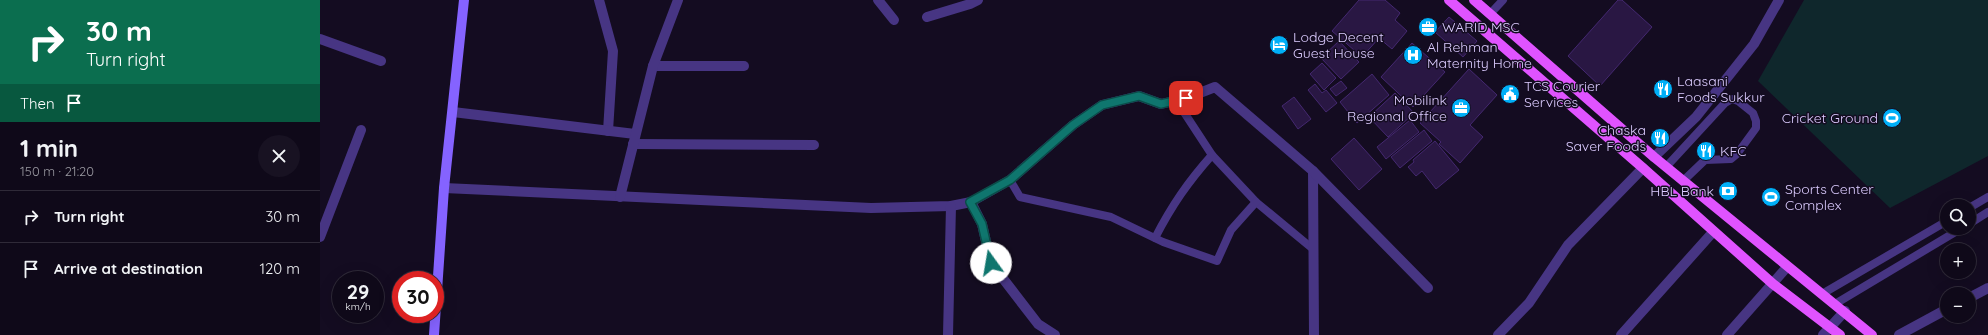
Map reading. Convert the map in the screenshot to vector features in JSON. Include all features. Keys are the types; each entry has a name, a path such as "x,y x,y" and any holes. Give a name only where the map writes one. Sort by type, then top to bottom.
{"main road":[{"path":"434,335 444,188 464,0"},
{"path":"1449,0 1643,168 1773,284 1840,335"},
{"path":"1474,0 1654,157 1787,267 1845,311 1872,335"}],"street":[{"path":"599,0 613,51 608,131"},
{"path":"620,196 653,66 678,0"},
{"path":"878,0 894,20"},
{"path":"927,17 978,0"},
{"path":"1654,157 1696,117 1754,44 1779,0"},
{"path":"320,39 381,61"},
{"path":"653,66 744,66"},
{"path":"444,188 871,208 951,206 970,202 1010,180 1073,125 1102,105 1139,96 1161,104 1215,87 1313,171 1428,288"},
{"path":"453,112 608,131 634,139 814,145"},
{"path":"320,237 361,130"},
{"path":"1498,335 1529,302 1568,245 1643,168"},
{"path":"1313,171 1314,335"},
{"path":"970,202 982,224 991,263 1038,324 1055,335"},
{"path":"948,335 951,206"},
{"path":"1621,335 1713,232"},
{"path":"1727,335 1787,267"},
{"path":"1976,294 1988,288"},
{"path":"1823,335 1829,326 1845,311"},
{"path":"1899,335 1940,313"}],"lane":[{"path":"1490,14 1503,0"},
{"path":"1666,167 1725,104 1732,99 1738,101 1753,114 1756,122 1756,128 1737,154 1731,159 1705,160 1683,181"},
{"path":"1176,100 1212,155 1256,202 1313,249"},
{"path":"1155,238 1170,208 1190,180 1212,155"},
{"path":"1010,180 1020,197 1111,218 1155,238 1217,261 1231,230 1256,202"},
{"path":"1976,204 1988,197"},
{"path":"1976,220 1988,212"},
{"path":"1822,294 1940,225"},
{"path":"1835,304 1950,235"},
{"path":"1883,258 1892,270"}],"green space":[{"name":"Cricket Ground","path":"1804,0 1988,0 1988,156 1890,208 1758,81"}],"building":[{"path":"1359,0 1385,0 1400,13 1395,20 1407,31 1392,49 1379,38 1362,57 1332,31"},
{"path":"1618,0 1622,0 1652,27 1600,86 1568,56"},
{"path":"1449,17 1477,41 1463,57 1435,32"},
{"path":"1339,41 1359,62 1341,79 1321,58"},
{"path":"1412,43 1445,72 1413,107 1381,77"},
{"path":"1322,63 1336,78 1324,90 1310,74"},
{"path":"1469,69 1497,95 1470,125 1483,137 1460,163 1439,144 1441,142 1420,123"},
{"path":"1372,74 1389,95 1357,123 1340,102"},
{"path":"1341,81 1347,88 1336,96 1330,89"},
{"path":"1315,84 1322,93 1326,90 1337,103 1326,112 1308,90"},
{"path":"1395,93 1414,113 1388,137 1369,117"},
{"path":"1294,97 1311,119 1298,129 1282,106"},
{"path":"1410,120 1419,132 1386,159 1377,147"},
{"path":"1424,130 1432,141 1400,168 1391,157"},
{"path":"1354,138 1382,169 1359,190 1331,159"},
{"path":"1435,141 1459,170 1436,189 1422,171 1416,176 1408,167 1414,162 1413,160"}],"place":[{"name":"WARID MSC","path":"1428,27"},
{"name":"Lodge Decent Guest House","path":"1279,45"},
{"name":"Al Rehman Maternity Home","path":"1413,55"},
{"name":"Laasani Foods Sukkur","path":"1663,89"},
{"name":"TCS Courier Services","path":"1510,94"},
{"name":"Mobilink Regional Office","path":"1461,108"},
{"name":"Cricket Ground","path":"1892,118"},
{"name":"Chaska Saver Foods","path":"1660,138"},
{"name":"KFC","path":"1706,151"},
{"name":"HBL Bank","path":"1728,191"},
{"name":"Sports Center Complex","path":"1771,197"}],"route":[{"path":"991,263 982,224 970,202 1010,180 1073,125 1102,105 1139,96 1161,104 1186,98"}]}
